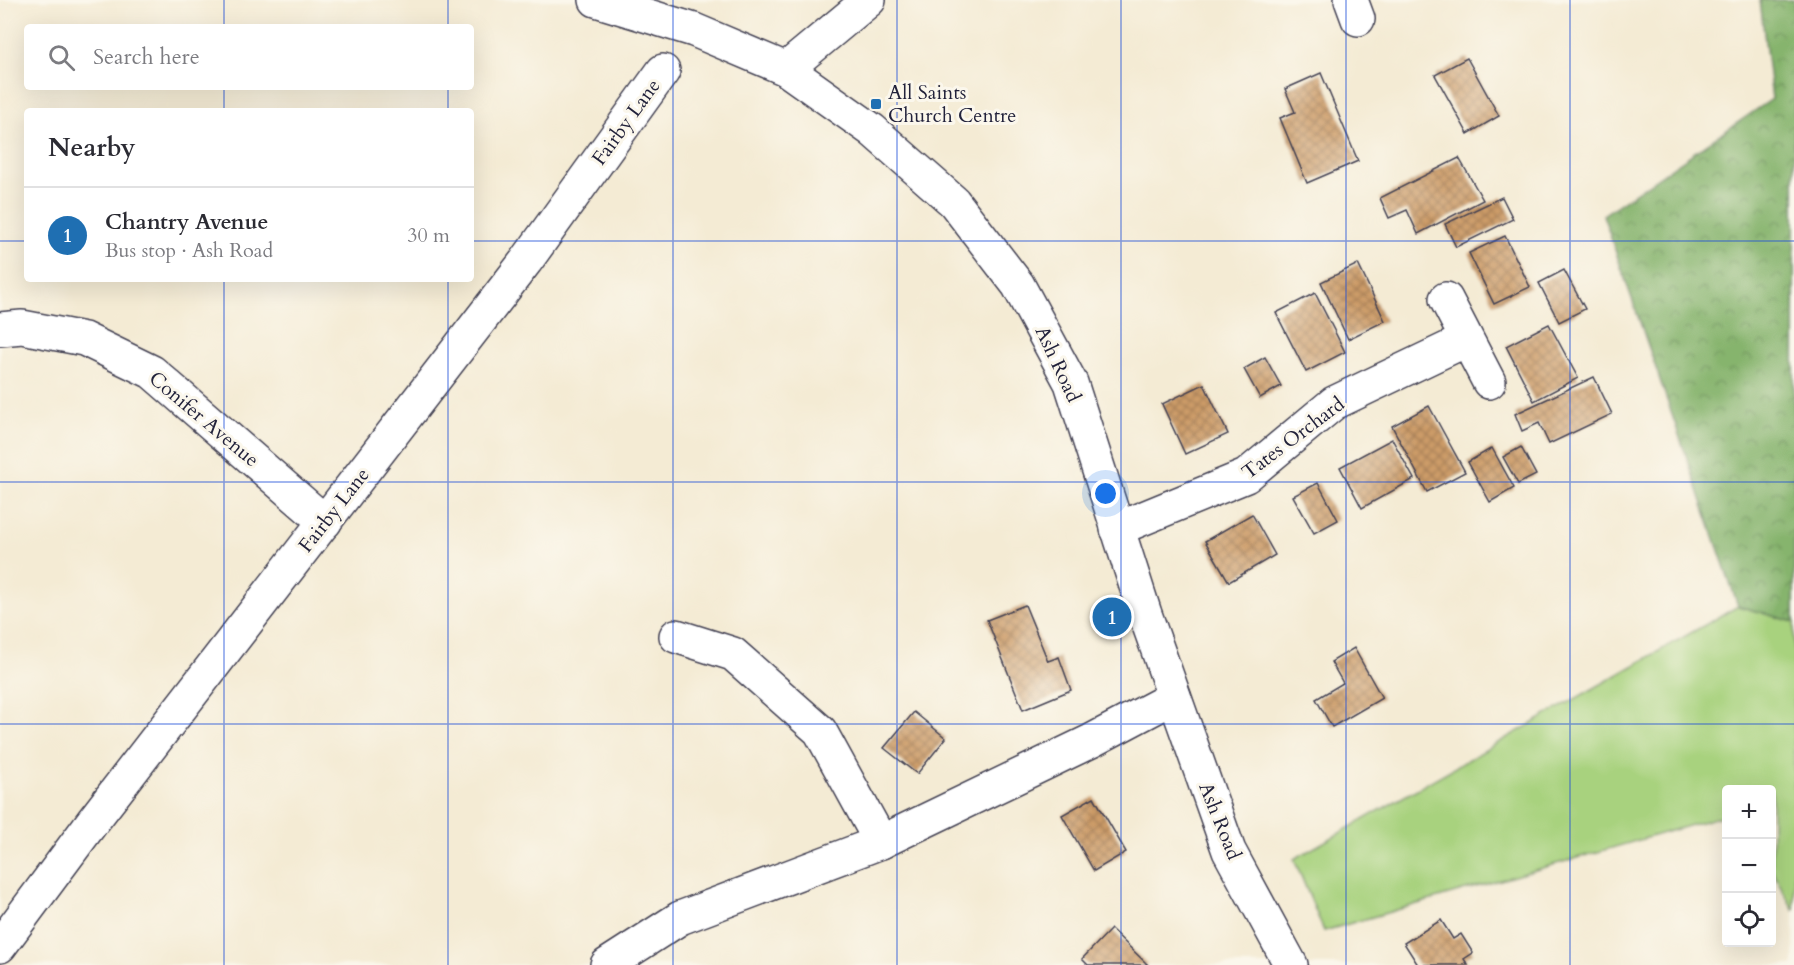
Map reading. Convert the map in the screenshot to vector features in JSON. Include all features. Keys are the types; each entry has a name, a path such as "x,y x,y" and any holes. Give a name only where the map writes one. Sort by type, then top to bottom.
{"street":[{"name":"Ash Road","path":"596,0 694,30 786,69 872,130 954,202 1018,285 1071,383 1117,529 1229,851 1291,965"},
{"path":"786,69 869,0"},
{"name":"Fairby Lane","path":"0,946 93,821 526,261 663,71"},
{"path":"1446,299 1489,382"},
{"name":"Conifer Avenue","path":"0,329 22,327 84,339 152,372 325,522"},
{"name":"Tates Orchard","path":"1117,529 1246,476 1334,403 1466,340"},
{"path":"675,636 733,654 820,731 881,842"},
{"path":"607,965 680,918 881,842 1091,741 1174,697"}],"green space":[{"path":"1760,0 1794,0 1794,622 1738,606 1603,215 1772,99"},
{"path":"1738,606 1794,622 1794,911 1776,877 1776,785 1722,785 1722,816 1324,931 1294,859"}],"building":[{"path":"1467,58 1499,116 1468,134 1435,75"},
{"path":"1321,73 1358,161 1307,183 1280,118 1295,112 1285,89"},
{"path":"1459,158 1483,200 1418,234 1407,210 1389,218 1380,198"},
{"path":"1502,197 1513,219 1456,247 1445,224"},
{"path":"1505,236 1530,287 1494,304 1469,253"},
{"path":"1358,264 1385,321 1348,339 1321,282"},
{"path":"1564,270 1585,309 1559,322 1539,283"},
{"path":"1315,293 1345,352 1306,372 1276,313"},
{"path":"1549,324 1578,378 1534,401 1506,346"},
{"path":"1265,357 1281,386 1260,398 1244,369"},
{"path":"1594,377 1612,414 1549,444 1539,423 1522,431 1515,414"},
{"path":"1204,384 1228,434 1185,454 1162,404"},
{"path":"1429,406 1465,472 1427,492 1392,426"},
{"path":"1392,439 1414,479 1362,508 1340,467"},
{"path":"1521,447 1536,475 1518,484 1503,457"},
{"path":"1492,448 1514,488 1490,502 1468,462"},
{"path":"1318,483 1338,520 1314,533 1293,496"},
{"path":"1252,514 1275,555 1229,582 1205,541"},
{"path":"1025,605 1048,661 1059,657 1071,690 1023,710 987,620"},
{"path":"1354,648 1382,698 1332,727 1316,699 1343,683 1331,662"},
{"path":"914,712 946,738 917,774 884,748"},
{"path":"1094,797 1126,852 1094,871 1062,815"},
{"path":"1441,920 1453,939 1461,934 1473,953 1464,959 1468,965 1418,965 1404,943"},
{"path":"1111,929 1148,965 1088,965 1082,959"}],"place":[{"name":"All Saints Church Centre","path":"876,104"},
{"name":"Chantry Avenue","path":"1112,617"}]}
